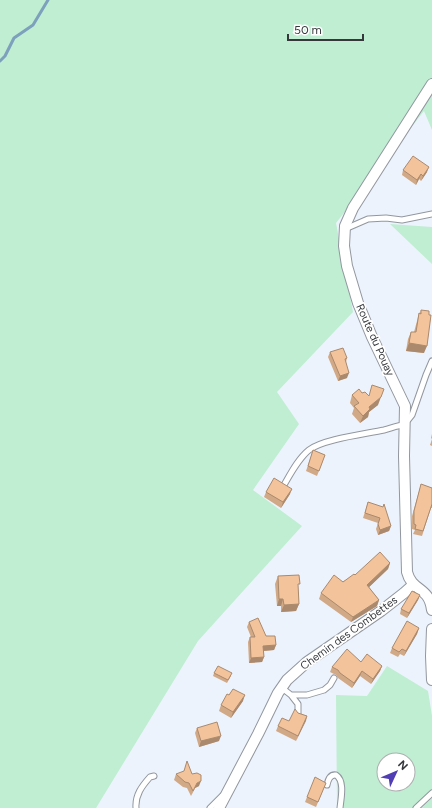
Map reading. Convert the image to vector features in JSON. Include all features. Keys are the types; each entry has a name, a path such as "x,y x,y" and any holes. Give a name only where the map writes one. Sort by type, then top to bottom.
{"street":[{"name":"Route du Pouay","path":"413,585 406,572 404,456 405,406 372,337 358,303 347,266 344,246 345,229 353,208 432,84"},
{"path":"413,585 421,589 431,600"},
{"name":"Chemin des Combettes","path":"219,808 278,693 295,672 307,662 381,611 413,585"},
{"path":"432,629 432,680"}],"lane":[{"path":"345,229 368,219 386,218 402,220 432,214"},
{"path":"284,485 304,455 315,446 386,430 408,420 412,415 432,361"},
{"path":"291,695 307,696 324,690 330,685 334,678"},
{"path":"282,688 291,695 298,704 298,714"},
{"path":"327,785 329,779 333,775 338,777 341,786 340,808"},
{"path":"136,808 137,795 140,789 150,777 154,776"},
{"path":"416,808 432,793"},
{"path":"210,808 221,797 225,797"}],"green space":[{"path":"0,0 432,0 432,130 424,111 336,223 353,312 277,392 299,424 253,490 302,526 198,641 96,808 0,808"},
{"path":"390,224 432,227 432,264"},
{"path":"387,666 428,691 432,716 432,808 337,808 336,695 367,696"}],"building":[{"path":"413,156 429,167 423,176 421,174 417,180 403,170"},
{"path":"421,310 429,311 429,315 431,315 427,346 409,343 411,332 416,332 419,313 421,314"},
{"path":"343,348 347,358 345,359 349,373 340,376 330,352"},
{"path":"372,385 384,389 381,397 369,407 370,409 363,416 354,406 359,403 352,395 359,389 362,393 365,392 369,396"},
{"path":"313,450 325,455 319,471 308,466"},
{"path":"274,478 292,489 283,502 266,492"},
{"path":"421,484 432,488 432,504 423,531 415,529 416,525 414,524 414,511"},
{"path":"368,502 383,507 384,504 391,526 380,530 378,524 380,518 365,513"},
{"path":"380,552 390,563 367,585 379,600 353,617 321,593 334,575 343,582 354,574 355,575"},
{"path":"299,575 299,604 284,605 283,599 279,599 278,576"},
{"path":"412,591 420,595 409,613 401,609"},
{"path":"258,618 266,636 275,636 276,645 263,646 264,657 251,658 250,637 255,637 249,622"},
{"path":"407,621 419,628 406,651 402,649 399,652 392,648"},
{"path":"347,649 361,662 367,654 382,666 373,679 362,671 354,683 332,667"},
{"path":"218,666 232,673 228,680 214,673"},
{"path":"233,689 245,695 233,712 221,705 227,694 229,695"},
{"path":"295,709 298,713 307,716 298,736 278,726 282,718 289,721"},
{"path":"217,722 221,736 201,741 197,728"},
{"path":"187,761 192,774 197,773 201,775 201,781 197,783 193,791 189,783 185,782 176,774 184,771"},
{"path":"315,777 326,783 318,802 307,797"}],"waterway":[{"path":"0,61 5,56 14,38 33,25 48,0"}]}
